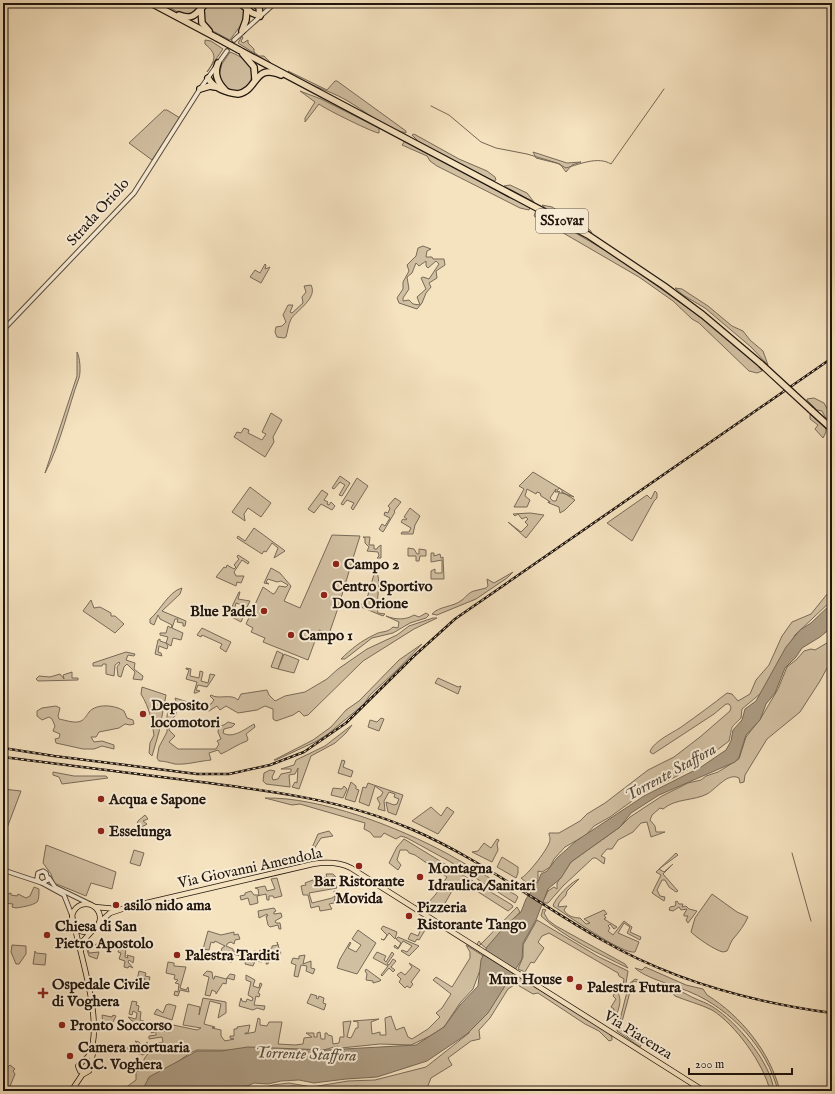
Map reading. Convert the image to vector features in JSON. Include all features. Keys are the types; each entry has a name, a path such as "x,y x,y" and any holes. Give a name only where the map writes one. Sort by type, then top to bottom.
{"highway":[{"name":"SS10var","path":"150,3 535,206 605,246 697,311 761,364 832,429"},
{"path":"173,15 190,18 196,16 206,3"},
{"path":"240,3 246,9 260,16 259,7 254,3"},
{"path":"254,3 271,3"},
{"path":"201,9 201,19 203,25 217,38"},
{"path":"242,31 247,16 246,9"},
{"path":"245,54 254,67 255,80"},
{"path":"218,63 216,71 218,85"},
{"path":"208,78 229,92 238,94 247,91 255,80 265,72 282,76 287,75"},
{"path":"200,89 218,85"}],"main road":[{"name":"Via Giovanni Amendola","path":"99,923 110,913 125,908 287,870 320,863 334,863 351,868 477,947"},
{"path":"73,1089 80,1071 79,1064 84,1062 89,1055 94,1038 95,1018 80,954 74,924 72,918 77,908 83,904 93,906 100,916 99,923 83,941 80,954"},
{"name":"Via Giovanni Amendola","path":"93,906 125,908"},
{"path":"74,924 84,931 93,930"},
{"name":"Via Piacenza","path":"477,947 704,1091"},
{"path":"80,1071 89,1071 96,1042 96,1011 91,1001"},
{"path":"84,1062 89,1066"}],"street":[{"path":"234,40 242,31 275,3"},
{"name":"Strada Oriolo","path":"3,330 123,206 143,181 194,98 227,51"},
{"path":"3,870 41,883 64,895 72,918"},
{"path":"26,878 33,878 43,871 55,887 93,906"},
{"path":"37,876 41,883"},
{"path":"41,883 46,882 48,877"}],"shaded area":[{"path":"162,3 178,3 189,6 195,3 201,3 190,15 181,14"},
{"path":"210,3 236,3 244,11 243,21 230,40 211,30 203,21 204,10"},
{"path":"242,36 243,38 241,41 243,43 248,40 248,43 254,49 254,52 259,56 264,56 273,65 238,43"},
{"path":"205,40 211,41 223,49 207,72 214,57 212,51 205,44"},
{"path":"230,52 246,61 251,68 252,74 247,86 236,91 230,91 224,87 221,83 219,75 222,64"},
{"path":"288,71 327,90 335,81 337,81 406,131 406,133 391,128 346,100 302,80"},
{"path":"300,91 321,99 379,128 379,133 350,121 319,104 305,122 305,118 315,102"},
{"path":"164,110 167,110 180,118 152,160 129,143"},
{"path":"414,134 459,159 487,171 495,177 496,180 494,181 419,142 412,135"},
{"path":"405,141 428,152 508,197 528,205 530,207 529,210 520,208 437,166 430,161 427,156 402,145"},
{"path":"533,152 567,163 581,162 572,165 566,172 560,164 536,158"},
{"path":"510,185 527,193 534,202 504,186"},
{"path":"542,205 552,207 590,230 592,233 552,214"},
{"path":"536,210 615,256 717,329 722,335 753,360 762,371 757,373 749,371 699,323 692,319 673,301 639,277 534,216"},
{"path":"423,246 431,249 427,251 426,257 432,257 433,259 444,259 445,265 436,271 437,278 429,283 431,287 426,293 422,303 417,309 399,303 397,298 403,289 403,282 409,271 407,265 416,256 418,248","holes":["426,261 426,266 428,268 436,261 439,264 429,279 423,277 421,278 426,289 417,297 420,305 413,304 409,300 403,301 403,298 409,289 407,277 412,273 416,263 419,266"]},
{"path":"265,264 265,269 270,267 261,283 250,277 255,270 260,273"},
{"path":"311,285 312,295 306,304 291,319 286,337 277,337 275,332 276,327 282,326 286,322 283,315 288,305 293,305 290,312 292,313 303,303 302,297 306,292 304,286"},
{"path":"675,288 682,289 708,306 732,326 743,331 750,340 763,351 768,365 751,347 705,308 683,295"},
{"path":"77,352 80,365 79,378 60,438 45,473 77,376"},
{"path":"814,398 824,403 832,418 832,423 825,417 822,411 817,410 807,400"},
{"path":"271,413 282,420 273,437 274,442 265,457 234,437 237,432 241,433 244,428 249,430 248,433 262,440 266,434 262,432"},
{"path":"810,414 826,429 823,438 815,429 818,425 810,419"},
{"path":"533,472 574,497 566,494 575,500 560,513 559,507 549,503 550,501 548,503 549,501 541,496 540,493 537,492 536,494 527,489 525,496 530,500 527,507 514,507 524,489 519,486","holes":["559,488 562,490 562,493 559,493 556,501 553,501 550,498 556,489 555,492 560,492 557,491"]},
{"path":"340,476 350,483 342,496 339,495 345,485 340,482 334,489 332,488"},
{"path":"357,478 368,486 353,510 351,508 354,503 347,500 343,505 341,504"},
{"path":"250,487 271,503 261,517 248,508 244,514 245,521 232,512"},
{"path":"322,490 328,494 324,500 328,502 327,504 329,505 331,502 335,506 332,510 321,504 314,513 308,509"},
{"path":"655,491 657,493 657,498 632,541 607,523 647,495 651,499"},
{"path":"395,498 401,502 394,511 395,512 383,532 379,529 382,524 385,526 390,518 384,515 385,512 388,513 390,508 388,506"},
{"path":"410,508 420,516 415,525 413,534 401,534 402,532 409,532 411,528 401,522 403,519 407,519 404,517"},
{"path":"530,513 544,515 526,538 508,522 521,532 528,525 525,522 528,519 526,517 522,519 518,514 515,516 513,514"},
{"path":"254,528 285,551 274,558 278,548 272,543 266,552 264,551 262,554 237,538 238,536 245,541"},
{"name":"Centro Sportivo Don Orione","path":"332,535 360,536 329,634 319,630 308,660 263,642 265,638 251,632 253,628 246,624 263,587 273,594 279,586 286,587 288,585 281,581 277,582 268,579 266,582 269,584 264,583 271,568 280,573 291,586 284,601 300,608"},
{"path":"363,537 370,537 369,545 374,545 374,549 377,549 381,545 381,558 377,558 379,556 378,552 367,551 369,547 365,543 365,538"},
{"path":"408,548 414,549 417,554 419,554 419,549 426,550 426,556 420,556 419,561 416,561 416,556 408,556"},
{"path":"431,553 434,553 434,556 440,554 441,558 443,557 444,579 431,579 431,571 435,569 435,573 442,573 442,560 431,562"},
{"path":"238,555 249,562 248,564 242,560 234,572 236,576 244,576 241,583 237,582 236,586 216,577 224,567 226,568 227,565 234,569 236,567 234,565 239,559 237,557"},
{"path":"375,571 379,584 377,608 378,613 385,614 383,616 344,600 365,605"},
{"path":"513,572 507,578 476,599 437,615 432,614 439,609 459,602 472,592 486,588 488,586 487,579 494,583"},
{"path":"182,588 180,594 162,611 186,621 185,626 183,626 183,623 177,622 178,619 175,619 172,628 183,633 181,640 173,638 171,646 166,643 168,637 160,635 160,633 166,633 168,626 171,628 172,625 160,619 158,615 154,625 150,623 150,619 173,593"},
{"path":"832,588 832,600 795,635 761,693 742,709 741,718 732,728 729,741 704,760 677,776 643,793 610,817 594,826 586,835 565,847 554,859 550,867 542,872 538,871 538,880 532,890 527,890 527,883 521,878 533,867 547,848 550,839 549,833 559,833 580,821 587,814 605,803 648,770 674,757 700,737 730,711 731,707 729,704 726,704 714,714 653,754 650,752 655,744 660,740 684,725 727,693 732,694 738,701 750,694 756,680 769,665 782,636 792,622 811,614"},
{"path":"239,592 238,599 250,601 247,607 236,603 233,614 240,617 241,614 244,615 241,622 228,615"},
{"path":"91,600 94,608 100,607 111,613 111,616 115,616 124,624 115,633 83,611"},
{"path":"426,613 429,615 426,618 410,623 393,633 372,638 345,659 341,659 369,637 393,627 398,628 399,622 386,616 401,619 414,615 419,617"},
{"path":"437,618 414,629 363,661 308,715 304,716 299,711 293,715 276,721 273,719 273,709 265,706 257,710 238,713 226,706 220,710 217,706 209,711 205,710 206,705 211,704 214,700 210,696 211,695 218,697 232,697 238,700 241,694 267,690 269,695 275,701 285,696 305,692 327,679 338,669 367,649 397,635 409,626"},
{"path":"202,628 231,642 226,652 220,648 222,644 202,635 201,637 197,635"},
{"path":"160,639 160,641 166,643 168,646 167,649 159,646 158,652 161,653 162,656 155,654 158,640"},
{"path":"832,640 832,664 827,668 800,712 767,739 745,775 744,782 740,783 739,778 731,777 726,779 707,794 696,798 679,801 668,805 663,809 660,808 652,815 650,820 655,826 656,832 665,832 651,837 647,822 641,823 633,832 618,840 612,849 607,849 601,856 605,858 604,864 596,858 593,858 563,886 548,903 544,903 543,901 548,891 554,887 557,889 557,883 571,862 620,827 630,817 662,796 688,783 701,780 706,776 718,772 739,759 746,737 761,718 778,689 787,667 804,651 811,649 815,650"},
{"path":"422,644 370,695 364,704 328,734 317,741 274,760 313,740 331,727 346,710 359,701 399,660"},
{"path":"277,651 283,654 278,669 271,667"},
{"path":"126,652 135,654 134,656 128,655 126,660 135,663 134,669 143,676 142,680 133,679 135,672 127,664 124,667 121,677 118,676 117,667 120,663 119,662 115,665 114,676 106,674 106,664 103,664 102,666 93,666 93,663"},
{"path":"284,654 299,660 294,673 278,669"},
{"path":"186,668 191,669 190,676 199,678 200,671 203,672 201,681 208,683 210,674 215,675 207,687 198,685 196,690 200,691 194,693 197,682 186,679 189,670"},
{"path":"72,672 72,678 78,678 78,680 38,681 36,679 39,676 50,677 60,674 64,679 63,675"},
{"path":"438,678 458,687 461,686 458,694 435,683"},
{"path":"142,687 166,695 159,732 152,756 149,753 150,743 154,735 148,709 141,694"},
{"path":"175,698 191,703 185,703 177,707 176,715 171,720 169,730 175,736 169,742 178,749 216,749 219,744 217,741 221,739 218,732 219,726 228,722 235,724 232,727 224,729 223,733 227,735 239,733 254,724 255,727 246,734 248,739 247,741 221,754 218,750 209,753 211,760 180,764 159,761 157,758 159,747 167,732 167,715 170,709 175,706"},
{"path":"56,706 60,708 58,716 59,719 70,722 79,722 92,709 97,707 116,707 124,711 127,718 133,720 134,724 125,724 119,728 99,732 96,737 91,737 94,742 102,741 114,745 114,749 102,746 94,749 83,749 56,743 55,739 59,738 60,734 53,731 55,726 52,719 49,717 42,720 37,716 37,711 42,708"},
{"path":"381,718 384,719 379,731 368,727 370,720 377,722"},
{"path":"352,725 335,743 311,756 299,789 292,787 295,782 297,783 298,768 295,774 289,775 290,787 266,784 263,781 264,773 270,770 275,771 272,777 273,780 278,779 281,774 291,772 291,769 281,769 294,765 296,760 325,746"},
{"path":"342,760 345,761 343,767 353,771 351,777 338,773"},
{"path":"53,772 74,776 106,776 108,778 62,784 59,777 53,775"},
{"path":"351,782 356,786 356,789 359,790 355,802 345,799"},
{"path":"368,783 403,795 396,815 388,812 386,802 394,805 397,804 399,799 394,797 395,794 389,792 384,801 385,811 378,809 380,804 377,798 381,796 383,792 375,786 369,806 359,802 363,787 366,788"},
{"path":"344,786 347,789 343,798 331,795 333,788 342,789"},
{"path":"3,789 21,791 7,828 3,826"},
{"path":"265,798 287,799 334,808 383,824 448,854 491,879 518,897 515,903 449,861 407,838 401,836 396,839 384,833 381,837 374,837 370,832 364,829 365,823 300,804 292,805"},
{"path":"431,807 441,816 447,807 454,812 438,834 412,821"},
{"path":"145,815 148,819 143,821 147,824 135,831 138,821"},
{"path":"329,831 333,836 321,838 314,849 317,855 314,857 311,850 318,834"},
{"path":"404,839 513,907 508,911 461,881 452,891 440,912 428,903 447,877 415,855 409,853 407,850 400,850 397,860 401,865 398,870 389,863 397,847"},
{"path":"497,839 499,840 497,844 498,850 492,862 472,852 478,851 484,843 491,848"},
{"path":"46,845 116,872 112,889 91,883 86,896 54,883 51,874 43,863"},
{"path":"134,850 144,853 140,866 130,863"},
{"path":"676,853 678,855 660,868"},
{"path":"502,857 518,867 516,878 497,867"},
{"path":"673,864 663,874 678,891 676,892 669,887 665,880 662,880 657,890 660,896 665,897 664,901 652,893 661,875 656,872 659,869 664,872"},
{"path":"326,874 333,874 336,877 332,877 332,882 334,882 337,888 309,893 312,903 332,898 335,896 334,891 336,892 334,903 329,904 332,909 320,911 319,906 311,908 308,895 303,895 301,886 306,885 305,883 313,880 314,882 317,879 318,882 323,881 323,878 327,877"},
{"path":"277,878 282,896 274,898 273,896 269,896 269,900 267,900 266,894 257,896 258,903 250,905 248,898 241,900 240,896 251,891 254,895 259,895 258,889 255,888 265,886 267,891 275,889 271,879"},
{"path":"579,879 567,891 558,907 567,906 564,910 567,914 580,918 586,924 590,923 584,919 604,910 607,914 604,915 606,918 604,919 617,927 614,929 610,924 608,926 610,928 608,931 613,935 624,921 632,927 630,932 641,937 640,940 627,933 630,927 624,923 618,933 639,942 635,952 629,951 607,941 553,906 556,899 572,883"},
{"path":"34,887 39,889 37,902 16,908 12,907 13,904 3,903 4,895 11,893 11,895 17,896 18,894 26,898 30,896"},
{"path":"712,894 737,912 748,917 727,951 723,952 710,946 691,932 695,918"},
{"path":"677,901 679,904 683,904 682,907 686,906 689,909 697,911 688,923 686,920 688,916 684,916 687,909 681,910 679,907 673,911 669,910 670,907 675,906 675,902"},
{"path":"517,907 520,912 487,949 481,944"},
{"path":"274,908 276,911 274,914 281,913 282,917 275,921 276,923 280,923 281,929 279,929 278,925 270,927 268,925 267,914 259,918 258,911"},
{"path":"543,909 546,910 544,913 548,920 556,926 625,964 628,968 594,951 560,931 541,916"},
{"path":"537,920 599,957 628,971 625,989 623,988 624,979 619,976 618,973 549,933 542,936 538,942 544,948 534,963 531,962 525,972 518,969 523,957 523,945"},
{"path":"423,924 427,927 419,940 417,939 415,942 408,939 411,933 418,936"},
{"path":"383,926 397,932 395,939 389,933 384,940 387,935 381,929"},
{"path":"358,930 376,943 357,974 337,968 340,959 350,942 351,943 348,948 356,952 361,945 352,939"},
{"path":"208,931 221,935 234,932 234,935 238,934 240,939 235,940 234,944 231,942 228,943 226,946 233,949 233,951 241,952 240,956 233,954 232,962 226,961 227,956 220,954 222,948 225,946 215,941 214,943 211,942 209,950 203,949"},
{"path":"398,937 419,946 409,956 401,951 407,952 412,946 403,941 398,949 394,947 395,945 398,948 401,943 396,939"},
{"path":"93,940 95,945 100,942 110,944 109,947 105,946 104,949 94,945 88,947 89,953 99,952 97,959 89,956 86,947"},
{"path":"12,945 26,946 26,954 19,964 16,964 11,952"},
{"path":"278,945 281,954 276,953 274,961 269,959 268,964 266,964 268,955 264,953 262,962 255,961 253,966 245,964 246,959 254,961 254,951 259,952 260,950 267,953 270,952 269,949 272,948 272,946"},
{"path":"466,945 485,957 473,989 460,1003 444,1027 411,1045 380,1044 341,1048 338,1048 338,1046 320,1051 197,1050 190,1053 143,1087 141,1091 121,1091 136,1080 136,1072 145,1068 144,1059 150,1051 146,1043 147,1042 148,1045 163,1042 162,1037 149,1039 149,1036 156,1035 156,1032 151,1033 151,1030 170,1032 173,1025 197,1030 201,1028 183,1025 188,1004 200,1007 199,1015 203,998 226,1002 226,1013 218,1018 221,1004 210,1001 204,1024 221,1030 221,1036 225,1041 234,1039 230,1038 230,1036 234,1036 234,1029 237,1029 237,1027 250,1025 248,1033 245,1034 255,1032 258,1018 260,1019 260,1025 267,1026 269,1022 282,1022 278,1044 303,1044 304,1038 312,1037 306,1033 314,1033 314,1037 317,1037 317,1033 320,1032 321,1039 325,1039 325,1033 332,1036 333,1044 339,1043 340,1037 344,1037 343,1022 351,1021 347,1037 351,1038 356,1028 358,1028 358,1022 353,1021 379,1019 371,1022 372,1034 380,1032 380,1035 386,1035 385,1018 391,1016 396,1030 404,1027 408,1037 412,1039 428,1029 440,1017 436,1013 442,1008 451,994 433,980 436,977 452,987 470,958 470,952"},
{"path":"120,946 126,948 125,957 128,958 127,955 134,957 133,963 129,960 128,962 133,968 129,966 128,968 124,967 125,961 119,959 121,953 118,952"},
{"path":"35,951 36,953 46,954 45,965 33,964"},
{"path":"377,952 386,956 384,960 386,962 392,952 394,954 387,964 389,965 393,959 396,961 391,967 395,970 393,972 389,968 382,976 381,975 388,966 373,958"},
{"path":"305,955 303,964 311,961 311,968 315,969 313,974 306,971 307,966 301,965 298,977 294,976 296,965 291,963 293,958 299,959 299,956"},
{"path":"168,962 174,963 174,966 186,967 180,988 186,990 188,987 189,992 180,990 178,996 174,995 175,991 178,992 179,984 175,983 178,980 174,979 175,975 166,973"},
{"path":"409,963 420,970 411,982 413,984 410,988 407,986 405,988 399,982 401,979 397,975 401,972 405,975 412,967"},
{"path":"645,967 686,985 703,989 707,995 731,1013 752,1036 761,1049 769,1062 780,1091 778,1091 773,1075 756,1045 733,1019 705,999 646,975 635,968 642,970"},
{"path":"366,969 381,980 373,983 373,981 366,980"},
{"path":"139,971 146,973 145,976 150,977 147,988 135,986 137,981 138,984 142,986 145,979 139,977 137,980"},
{"path":"207,971 212,972 213,979 215,976 226,979 230,974 235,975 234,980 227,978 226,984 223,983 216,994 216,992 212,990 210,996 205,995 209,977 203,975"},
{"path":"246,975 255,980 253,986 259,988 260,983 262,984 258,993 260,994 259,997 256,996 254,1005 265,1006 264,1010 257,1008 253,1010 239,1006 241,998 242,1001 246,1002 247,999 252,1001 253,998 248,995 251,982 246,980"},
{"path":"512,976 521,978 607,1032 612,1037 612,1040 609,1041 599,1031 585,1024 538,993 533,994 516,984 508,989 490,1018 479,1030 480,1039 471,1041 448,1058 452,1065 431,1078 427,1088 423,1087 419,1091 366,1091 357,1086 352,1087 351,1091 307,1091 295,1086 279,1087 278,1091 267,1091 263,1088 289,1083 312,1087 348,1081 375,1080 426,1067 469,1033 474,1020"},
{"path":"635,979 654,986 633,981 620,1029 629,1038 642,1043 640,1047 617,1031 629,984"},
{"path":"616,991 619,994 620,1003 613,1024 614,1009 611,1007 616,999 613,996"},
{"path":"674,991 682,992 711,1006 742,1033 760,1056 767,1068 772,1080 774,1091 770,1091 767,1080 755,1057 739,1035 721,1016 703,1006 675,996 673,993"},
{"path":"311,994 317,996 316,998 318,999 319,996 324,998 323,1003 326,1004 324,1010 307,1003"},
{"path":"132,1001 137,1002 136,1005 139,1006 138,1011 141,1012 140,1020 144,1021 143,1023 132,1021 128,1017 136,1019 137,1013 133,1011 132,1015 129,1014"},
{"path":"169,1004 176,1006 172,1020 154,1014 157,1009 163,1013 166,1005"},
{"path":"102,1015 112,1017 113,1015 116,1016 111,1026 103,1025"},
{"path":"135,1041 139,1042 147,1052 143,1055 120,1048 121,1046 137,1051 139,1046"},
{"path":"10,1065 15,1069 13,1071 15,1074 8,1091 3,1091 3,1072"}],"water":[{"name":"Torrente Staffora","path":"832,603 832,627 820,637 802,648 796,657 785,668 775,693 766,704 760,720 746,735 739,757 735,762 659,795 631,813 620,827 571,862 561,878 548,889 536,920 523,943 522,959 488,1013 467,1034 427,1061 377,1077 314,1083 299,1080 281,1081 268,1084 254,1083 238,1090 142,1091 149,1077 197,1051 221,1051 248,1047 326,1050 416,1045 444,1027 460,1005 478,986 481,960 487,947 506,925 521,912 526,899 538,882 541,874 547,871 557,858 576,841 644,796 701,767 726,750 731,741 733,730 742,720 745,709 756,701 786,647 800,630 811,623"}],"waterway":[{"path":"431,106 449,115 481,142 496,148 527,154 557,163 566,168 595,161 611,164 664,89"},
{"path":"792,853 811,921"}],"railway":[{"path":"3,748 197,774 229,774 270,765 304,752 346,723 414,656 455,619 832,358"},
{"path":"3,757 261,790 312,799 362,811 411,829 461,854 602,940 656,967 713,988 742,996 772,1003 832,1013"}],"place":[{"name":"Campo 2","path":"336,564"},
{"name":"Centro Sportivo Don Orione","path":"324,595"},
{"name":"Blue Padel","path":"264,611"},
{"name":"Campo 1","path":"291,635"},
{"name":"Deposito locomotori","path":"143,714"},
{"name":"Acqua e Sapone","path":"101,799"},
{"name":"Esselunga","path":"101,831"},
{"name":"Bar Ristorante Movida","path":"359,866"},
{"name":"Montagna Idraulica/Sanitari","path":"420,877"},
{"name":"asilo nido ama","path":"116,905"},
{"name":"Pizzeria Ristorante Tango","path":"409,916"},
{"name":"Chiesa di San Pietro Apostolo","path":"47,935"},
{"name":"Palestra Tarditi","path":"177,955"},
{"name":"Muu House","path":"570,979"},
{"name":"Palestra Futura","path":"579,987"},
{"name":"Ospedale Civile di Voghera","path":"43,993"},
{"name":"Pronto Soccorso","path":"62,1025"},
{"name":"Camera mortuaria O.C. Voghera","path":"70,1056"}]}
